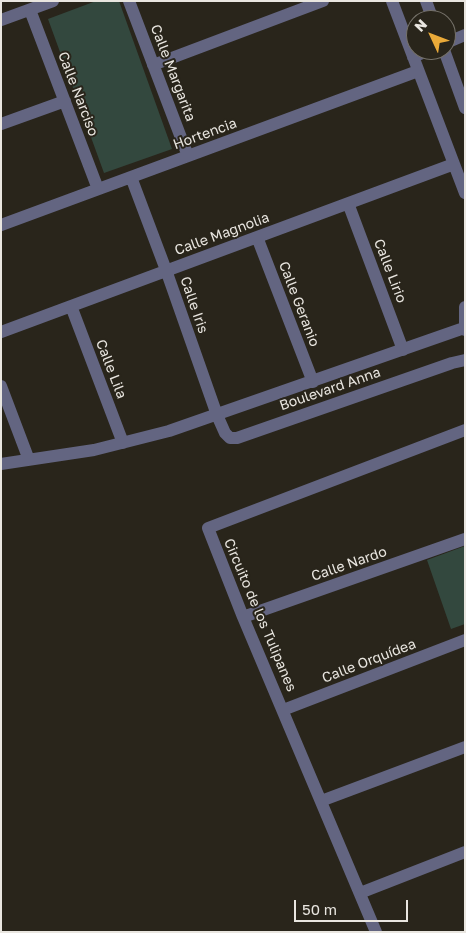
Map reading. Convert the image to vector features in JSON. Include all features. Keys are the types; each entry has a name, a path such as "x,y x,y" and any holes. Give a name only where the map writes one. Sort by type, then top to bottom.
{"street":[{"path":"1,20 53,1"},
{"name":"Calle Margarita","path":"129,1 188,156"},
{"path":"153,65 323,1"},
{"path":"392,1 406,38"},
{"name":"Calle Narciso","path":"30,10 98,189"},
{"path":"414,60 465,193"},
{"path":"448,60 465,108"},
{"name":"Hortencia","path":"1,225 418,71"},
{"path":"1,124 65,101"},
{"name":"Calle Magnolia","path":"1,332 454,164"},
{"name":"Calle Iris","path":"131,177 217,415"},
{"name":"Calle Lirio","path":"348,203 403,350"},
{"name":"Calle Geranio","path":"257,237 313,382"},
{"name":"Calle Lila","path":"71,306 123,444"},
{"path":"465,307 465,329"},
{"name":"Boulevard Anna","path":"1,464 78,453 123,444 217,415 465,329"},
{"name":"Boulevard Anna","path":"217,415 224,433 230,438 237,438 465,360"},
{"path":"1,386 29,460"},
{"name":"Circuito de los Tulipanes","path":"376,932 243,617 208,528 465,430"},
{"name":"Calle Nardo","path":"243,617 465,539"},
{"name":"Calle Orquídea","path":"283,710 465,640"},
{"path":"321,801 465,747"},
{"path":"360,893 465,852"}],"green space":[{"path":"96,1 119,1 172,149 104,173 48,19"},
{"path":"465,546 465,624 451,629 427,560"}]}
